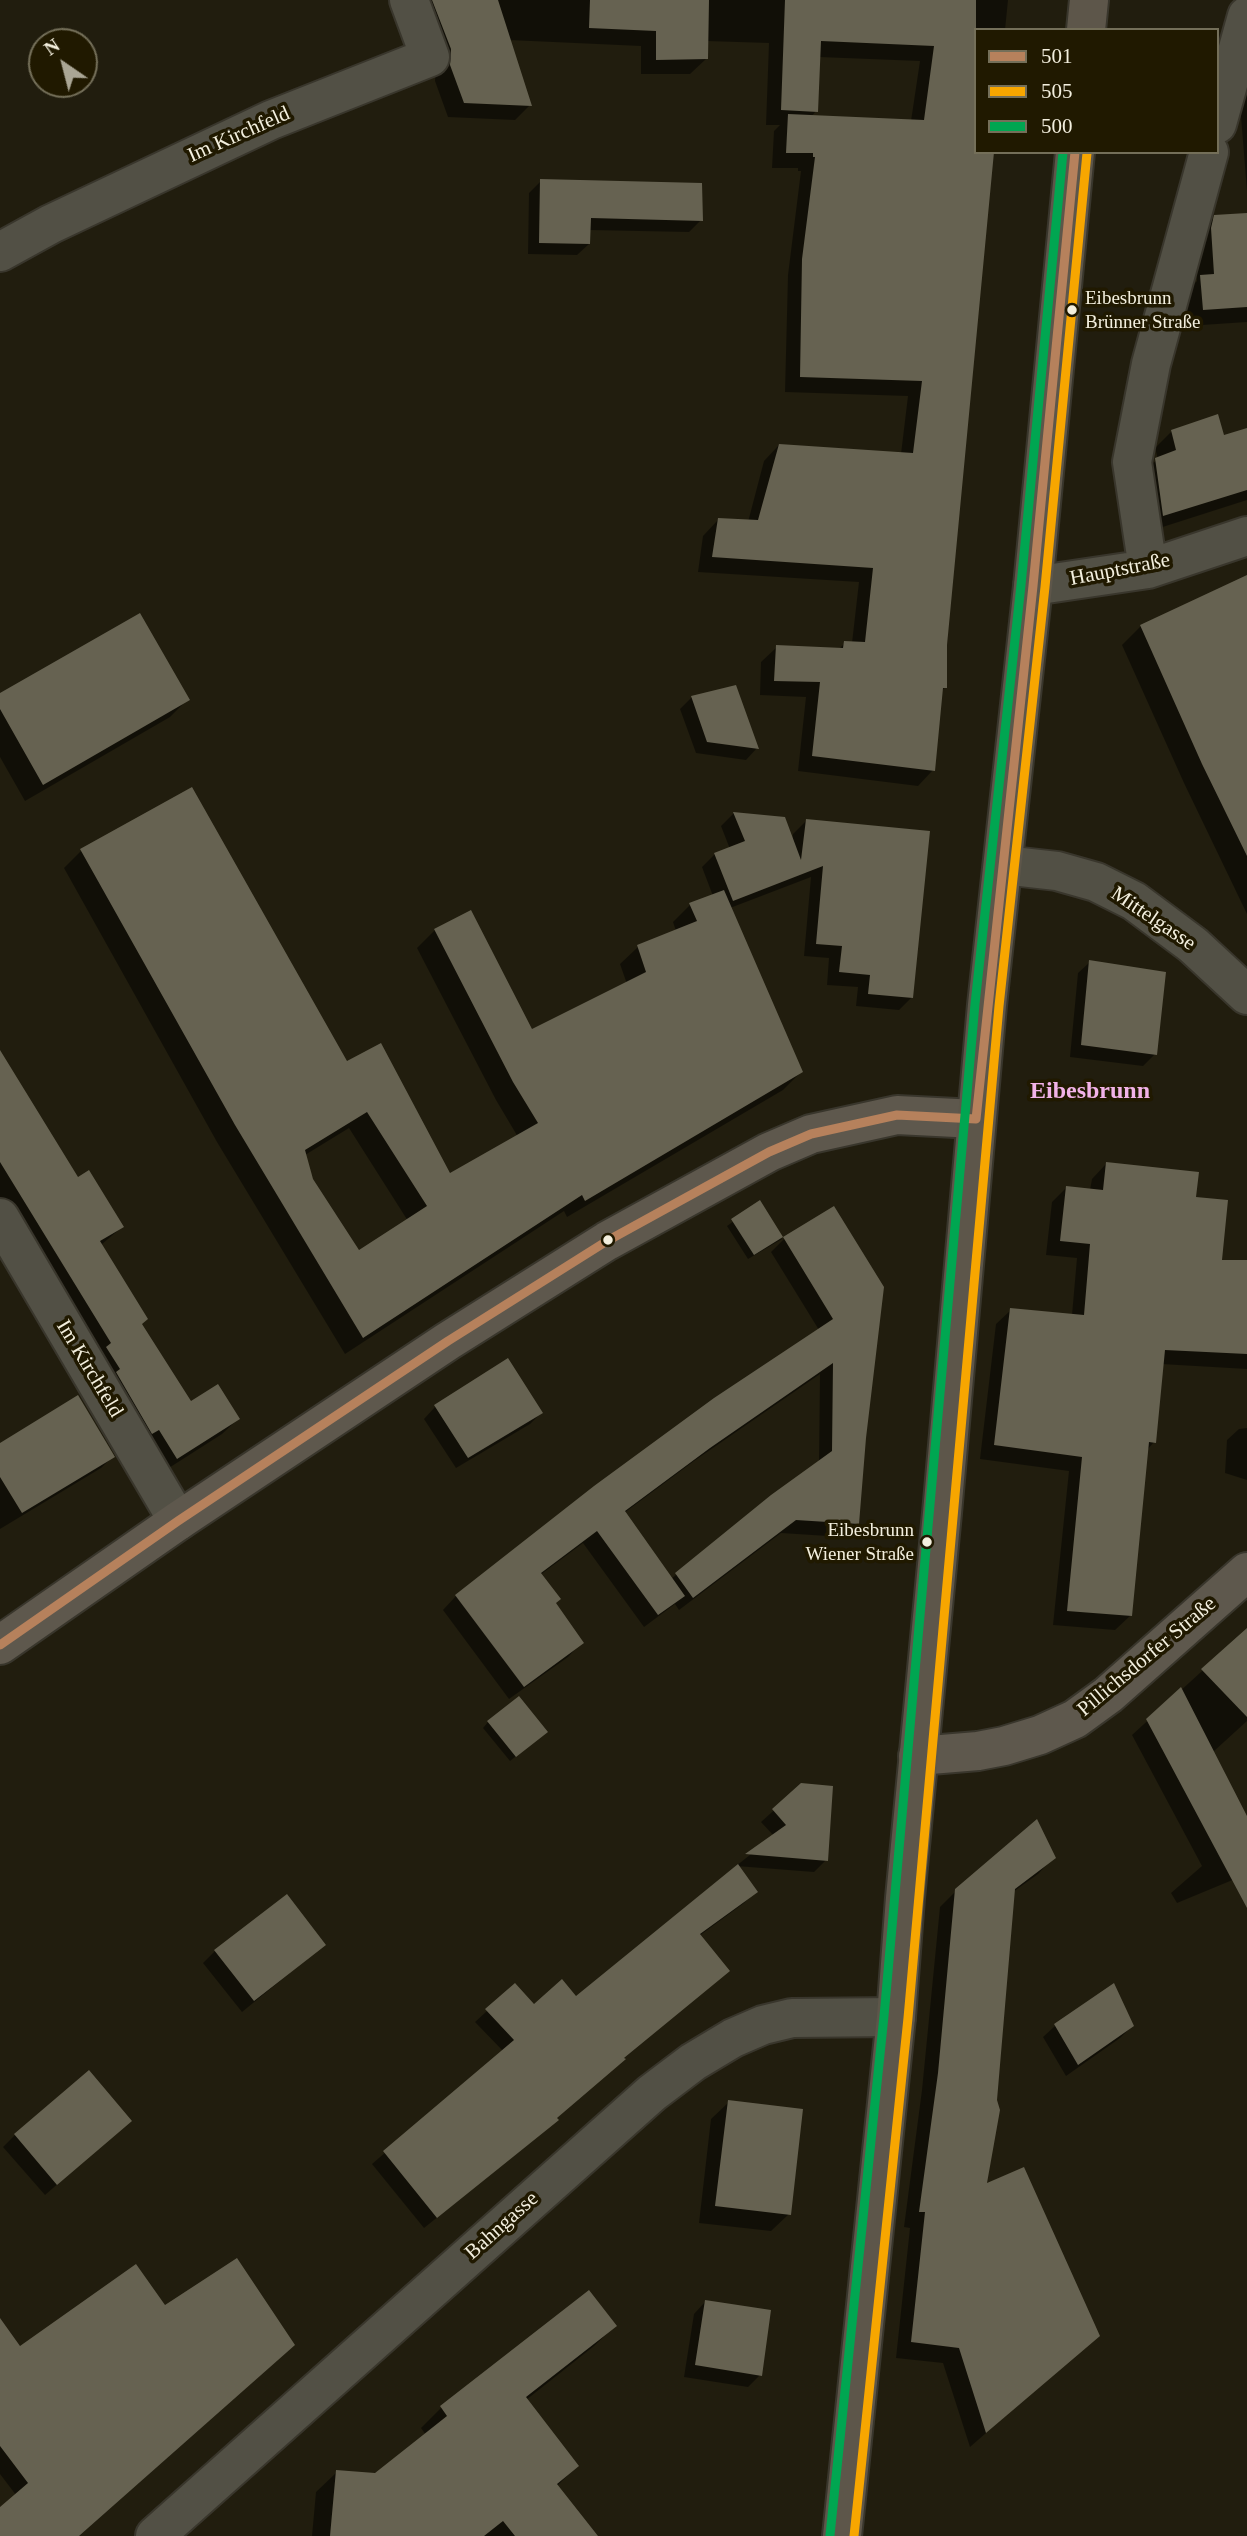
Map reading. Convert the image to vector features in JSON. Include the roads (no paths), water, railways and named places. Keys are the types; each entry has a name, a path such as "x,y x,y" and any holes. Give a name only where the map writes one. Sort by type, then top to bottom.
{"main road":[{"path":"1087,28 1089,0"},
{"path":"842,2536 896,2017 976,1119 1074,154"}],"street":[{"name":"Im Kirchfeld","path":"0,252 51,224 271,120 430,57 409,0"},
{"path":"1219,117 1247,16"},
{"path":"1148,569 1132,462 1151,364 1208,154"},
{"name":"Hauptstraße","path":"1032,586 1148,569 1247,536"},
{"name":"Mittelgasse","path":"1003,865 1057,871 1096,882 1134,901 1193,945 1247,995"},
{"path":"0,1645 178,1521 448,1341 607,1241 769,1152 811,1134 897,1115 976,1119"},
{"name":"Im Kirchfeld","path":"0,1218 178,1521"},
{"name":"Pillichsdorfer Straße","path":"918,1756 1004,1746 1040,1735 1075,1719 1117,1687 1247,1572"},
{"name":"Bahngasse","path":"155,2536 652,2093 693,2062 753,2029 792,2018 896,2017"}],"place":[{"name":"Eibesbrunn Brünner Straße","path":"1072,310"},
{"name":"Eibesbrunn Wiener Straße","path":"927,1542"}],"district":[{"name":"Eibesbrunn","path":"1090,1092"}]}
